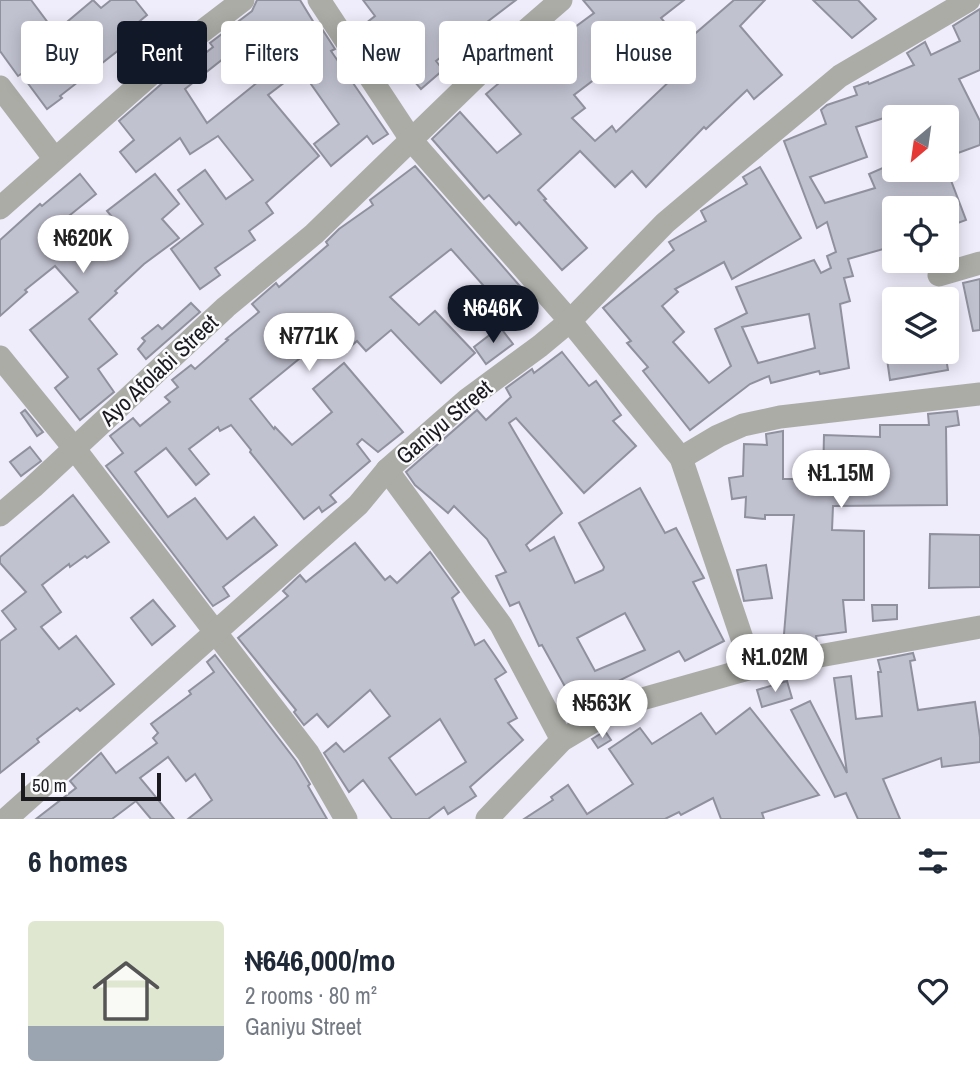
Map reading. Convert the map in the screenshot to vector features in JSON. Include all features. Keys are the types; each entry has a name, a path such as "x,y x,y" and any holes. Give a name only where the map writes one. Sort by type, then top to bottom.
{"street":[{"path":"0,208 183,46 243,0"},
{"path":"319,0 412,141 570,321 681,458 752,668"},
{"name":"Ayo Afolabi Street","path":"0,515 226,307 314,234 509,45 561,0"},
{"name":"Ganiyu Street","path":"6,819 358,505 387,470 468,399 570,321 665,223 840,76 969,0"},
{"path":"0,87 54,158"},
{"path":"939,275 980,263"},
{"path":"0,357 308,753 346,819"},
{"path":"681,458 743,425 780,417 980,394"},
{"path":"387,470 501,625 562,740"},
{"path":"487,819 562,740 609,712 635,701 752,668 980,626"}],"building":[{"path":"0,0 31,0 47,21 21,21 21,74 18,76 0,51"},
{"path":"93,0 101,8 111,0 135,0 147,15 140,21 117,21 117,51 103,62 103,21 68,21"},
{"path":"257,0 300,0 313,21 239,21 252,11"},
{"path":"363,0 516,0 488,21 439,21 439,59 436,61 439,73 421,89 417,84 425,84 425,21 369,21 375,16"},
{"path":"583,0 684,0 661,18 664,21 591,21 591,82 574,95 585,108 572,118 595,141 612,126 616,132 667,84 696,84 696,33 734,0 765,0 740,26 782,75 754,99 747,90 706,129 704,127 646,187 632,171 615,187 580,151 538,190 587,248 562,270 519,222 516,225 489,195 484,199 432,139 460,112 497,153 521,134 486,94 498,84 577,84 577,26 594,13"},
{"path":"813,0 858,0 876,19 852,38"},
{"path":"980,9 980,70 959,79 980,121 980,145 959,153 959,105 882,105 882,119 856,127 867,157 810,177 825,203 875,188 869,174 882,168 882,182 952,182 957,196 882,196 882,249 848,259 853,276 844,278 850,301 840,304 849,368 820,374 819,371 771,383 769,376 750,384 690,430 643,371 648,367 627,343 631,341 603,308 674,250 669,242 706,221 701,211 747,184 743,177 760,167 801,238 732,279 724,262 675,289 678,292 662,306 684,332 673,342 709,383 731,366 715,329 747,313 736,287 814,260 821,273 831,268 827,256 836,252 827,222 817,228 784,141 826,124 821,110 827,105 857,95 854,87 868,82 869,84 914,65 907,53 925,42 931,55 960,41 953,26","holes":["809,314 815,348 758,363 742,327"]},
{"path":"323,31 335,49 331,51 337,60 337,84 354,84 388,134 373,144 367,136 331,166 314,144 339,124 311,84 323,84"},
{"path":"221,35 221,61 207,72 207,52 213,47 210,43"},
{"path":"28,84 75,84 60,96 62,98 47,109"},
{"path":"161,84 191,84 185,89 207,123 255,84 283,84 268,95 319,156 266,203 273,213 249,231 255,240 215,268 220,275 200,289 171,249 203,224 178,190 205,170 226,199 253,180 218,136 190,154 180,138 136,172 120,152 134,140 119,121"},
{"path":"415,166 533,301 513,319 451,249 390,297 419,325 435,311 475,353 441,383 391,330 366,351 357,341 341,355 326,337 250,399 274,429 275,427 292,445 332,412 313,389 344,363 403,432 378,452 362,439 357,444 370,461 330,495 336,502 322,512 319,507 304,519 231,425 220,431 218,427 189,449 209,474 196,485 166,448 135,472 168,517 195,498 227,539 254,517 277,545 223,587 229,596 213,606 106,466 123,453 110,436 133,418 140,426 170,402 165,397 178,387 172,380 191,365 195,369 228,340 226,339 259,312 252,304 276,283 279,287 328,245 326,242 339,229 373,205 370,200"},
{"path":"80,174 96,194 70,215 95,243 117,223 107,211 155,174 179,204 162,219 179,238 144,264 89,319 117,354 98,369 114,392 80,420 55,388 68,377 30,330 78,292 55,266 25,290 27,292 0,316 0,240 40,204 42,206"},
{"path":"959,202 966,220 959,223"},
{"path":"980,279 980,330 973,331 963,283"},
{"path":"191,303 200,312 146,359 138,349 145,341 142,338 158,325 162,329"},
{"path":"500,327 513,344 486,364 474,347"},
{"path":"562,352 589,386 596,381 621,415 613,421 636,446 584,493 516,418 509,423 562,513 526,545 530,551 554,537 575,583 603,570 604,567 579,523 640,488 665,533 676,528 704,578 693,582 724,641 685,661 679,651 574,703 542,645 539,646 519,602 510,606 496,576 506,572 487,539 454,506 448,513 415,485 406,472 477,410 486,420 511,397 506,388 532,369 534,373","holes":["625,613 645,650 595,671 577,638"]},
{"path":"888,364 947,364 948,370 890,380"},
{"path":"25,410 43,432 37,436 21,413"},
{"path":"957,411 959,425 946,427 947,505 833,506 832,530 864,531 864,600 843,600 846,632 816,636 817,642 783,646 794,515 765,515 765,519 745,517 746,497 732,499 729,478 743,476 744,444 767,445 766,434 783,431 783,479 823,479 824,435 880,437 880,425 929,425 928,414"},
{"path":"30,447 41,461 21,476 10,462"},
{"path":"73,495 109,542 87,558 85,556 70,567 69,564 42,585 61,612 41,627 59,649 76,636 114,684 80,711 77,708 37,739 39,742 0,773 0,641 16,629 2,611 26,592 0,563 0,557"},
{"path":"930,534 980,535 980,587 929,588"},
{"path":"355,543 385,580 390,576 397,583 430,552 459,592 452,598 475,645 484,640 506,672 495,679 517,718 508,723 523,740 470,787 476,796 448,814 444,807 428,819 392,819 363,780 349,792 324,753 336,743 344,752 390,716 370,690 328,727 317,714 304,725 294,712 296,710 238,638 288,596 283,591 300,575 306,582","holes":["440,719 466,762 416,795 389,758"]},
{"path":"766,565 772,598 744,601 737,570"},
{"path":"153,600 175,626 152,645 131,618"},
{"path":"872,605 897,605 897,619 873,621"},
{"path":"913,653 915,660 910,661 918,710 975,702 980,762 942,767 941,758 883,779 900,819 858,819 846,793 835,797 791,710 810,701 847,773 834,678 851,676 856,719 882,716 878,672 881,672 878,660"},
{"path":"215,655 296,761 327,819 188,819 212,800 195,774 186,781 168,757 140,778 174,819 151,819 136,801 112,819 36,819 76,788 70,781 101,753 116,773 157,743 153,738 158,733 151,724 191,694 189,691 214,672 207,662"},
{"path":"787,681 792,698 762,707 757,690"},
{"path":"750,708 819,795 762,813 764,819 721,819 713,798 681,815 679,812 665,819 524,819 553,800 551,797 568,785 587,814 633,784 609,749 640,728 652,744 701,713 716,734"},
{"path":"605,731 611,740 598,748 592,739"}]}
